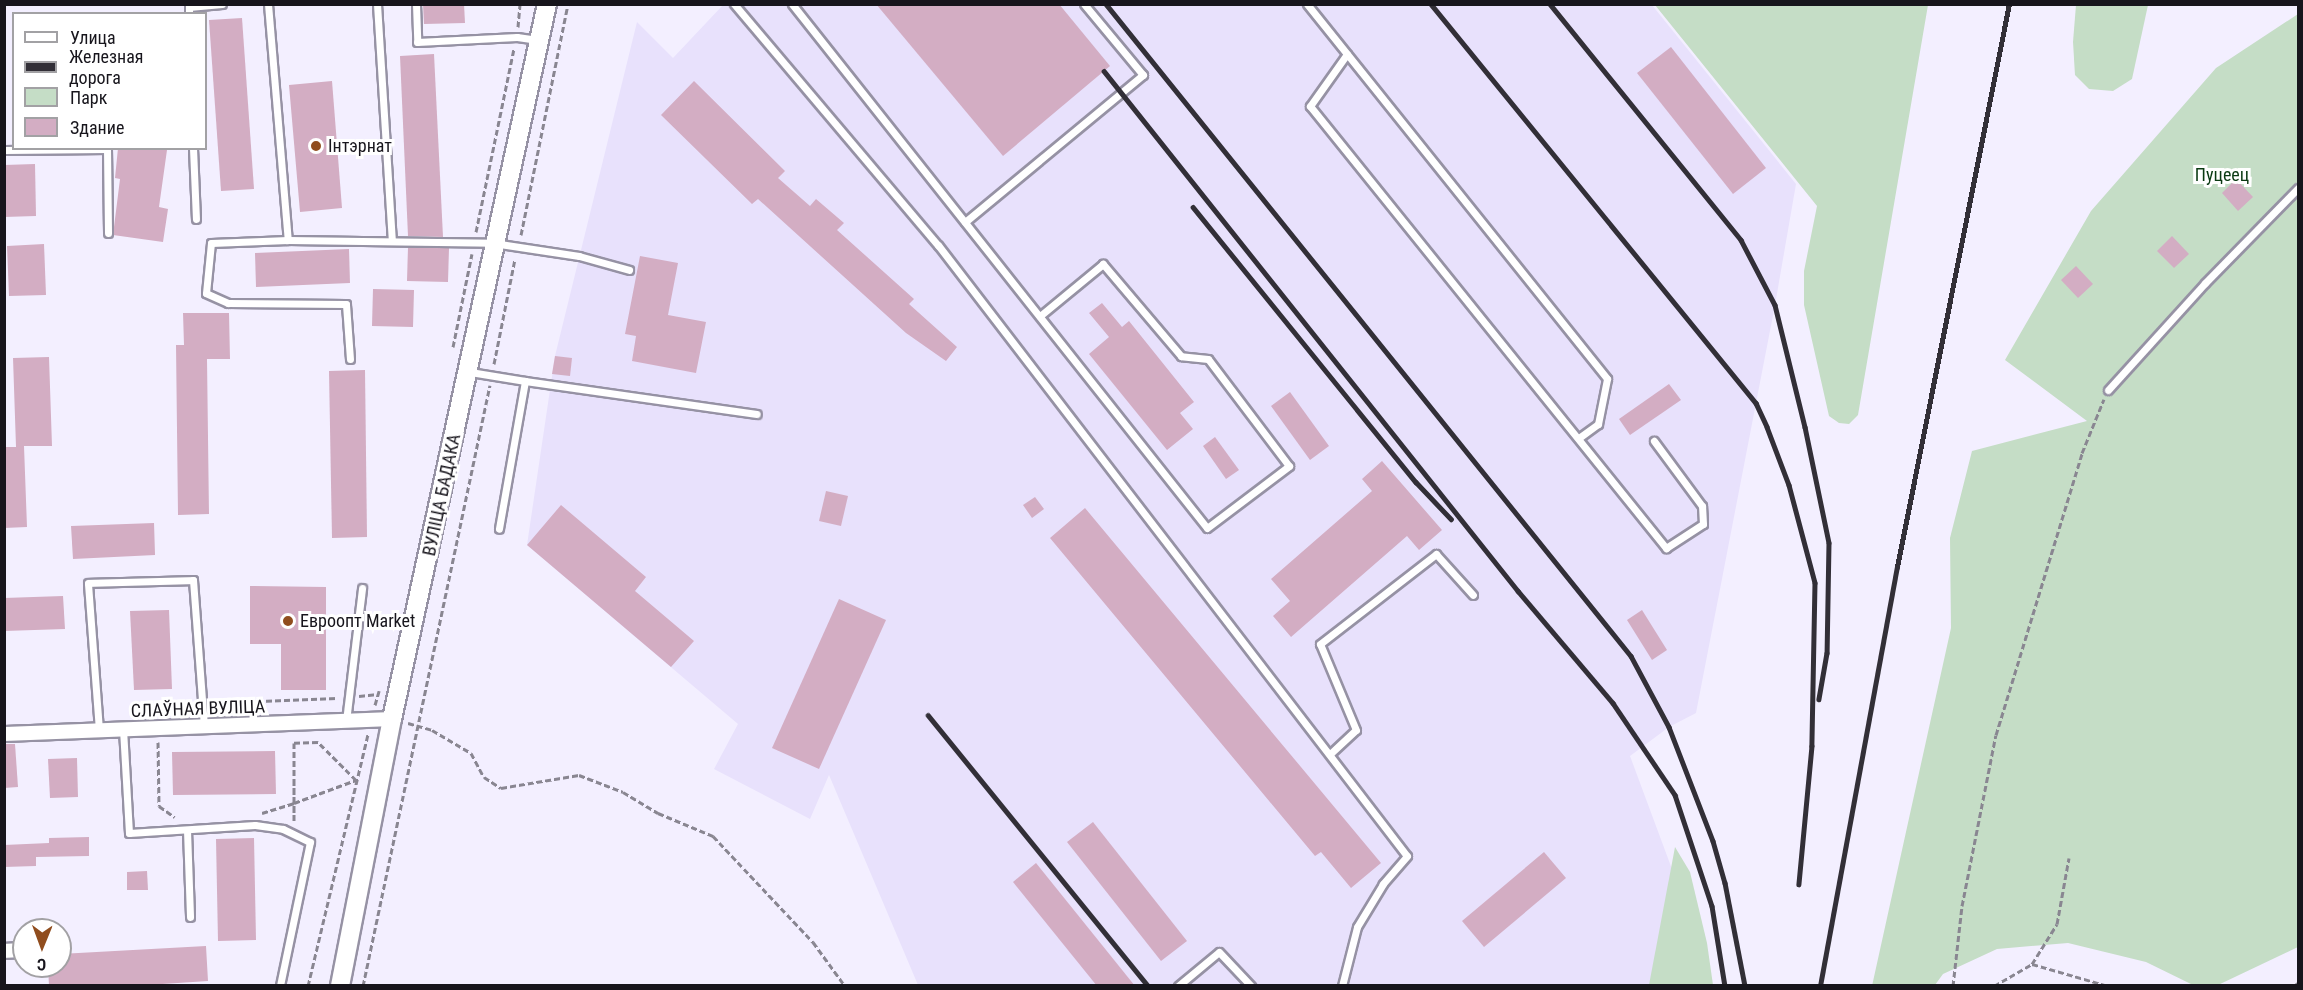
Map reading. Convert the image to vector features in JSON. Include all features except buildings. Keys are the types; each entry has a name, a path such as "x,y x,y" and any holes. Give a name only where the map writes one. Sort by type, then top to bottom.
{"main road":[{"name":"ВУЛІЦА БАДАКА","path":"340,986 392,719 493,243 547,4"}],"street":[{"name":"СЛАЎНАЯ ВУЛІЦА","path":"4,734 392,719"}],"lane":[{"path":"180,4 189,10 222,4"},
{"path":"268,4 288,240"},
{"path":"377,4 392,241"},
{"path":"416,4 417,42 517,37 538,40"},
{"path":"734,4 938,245 1407,856 1383,884 1357,927 1342,986"},
{"path":"792,4 1207,528 1289,466 1208,359 1181,356 1103,264 1040,316"},
{"path":"965,222 1143,75 1084,4"},
{"path":"1307,4 1607,379 1598,424 1579,438"},
{"path":"1347,54 1310,106 1666,548 1703,524 1702,506 1654,441"},
{"path":"107,150 108,233"},
{"path":"193,150 196,219"},
{"path":"2108,390 2205,283 2298,188"},
{"path":"351,359 346,304 228,303 206,293 210,243 288,240 493,243 579,256 629,270"},
{"path":"467,372 757,414"},
{"path":"500,529 525,381"},
{"path":"1330,754 1356,730 1320,644 1436,554 1473,595"},
{"path":"99,730 88,583 193,580 204,726"},
{"path":"346,721 362,588"},
{"path":"123,729 129,833 255,825 283,829 310,842 280,986"},
{"path":"187,830 190,917"},
{"path":"1178,986 1219,952 1251,986"}],"path":[{"path":"452,355 517,37 520,4"},
{"path":"363,986 568,4"},
{"path":"1953,986 1962,906 1996,735 2082,453 2108,390"},
{"path":"308,986 380,683"},
{"path":"202,703 347,698 378,694"},
{"path":"392,719 432,730 471,753 484,777 501,788 579,775 623,792 658,813 713,836 813,942 845,986"},
{"path":"158,728 159,806 173,817 184,817"},
{"path":"294,834 294,743 318,742 356,780"},
{"path":"255,816 356,780"},
{"path":"1994,986 2032,964 2058,924 2069,858"},
{"path":"2032,964 2108,986"},
{"path":"2294,986 2298,983"}],"shaded area":[{"path":"723,5 1652,5 1796,184 1775,305 1696,713 1669,727 1630,756 1679,888 1665,985 918,985 829,775 810,819 714,769 738,724 527,545 555,356 637,22 673,58"}],"green space":[{"path":"1655,5 1928,5 1858,415 1849,424 1839,423 1829,416 1804,305 1804,271 1817,206"},
{"path":"2076,5 2148,5 2132,79 2113,91 2089,89 2075,75 2073,42"},
{"name":"Пуцеец","path":"2298,14 2298,947 2218,985 2193,985 2146,962 2068,943 1997,949 1943,974 1935,985 1872,986 1951,628 1950,538 1972,451 2087,421 2005,360 2091,211 2216,68"},
{"path":"1675,847 1690,872 1707,943 1713,985 1649,985"}],"railway":[{"path":"1106,4 1631,656 1669,727 1713,841 1725,883 1745,986"},
{"path":"1431,4 1756,403 1767,427 1789,485 1815,583 1812,746 1799,884"},
{"path":"1550,4 1741,240 1775,305 1805,427 1829,543 1827,653 1819,699"},
{"path":"1820,986 1897,567 2009,4"},
{"path":"1104,71 1518,591 1613,703 1675,795 1712,906 1725,986"},
{"path":"1193,207 1416,482 1451,519"},
{"path":"928,715 1148,986"}],"place":[{"name":"Інтэрнат","path":"316,146"},
{"name":"Евроопт Market","path":"288,621"}]}
